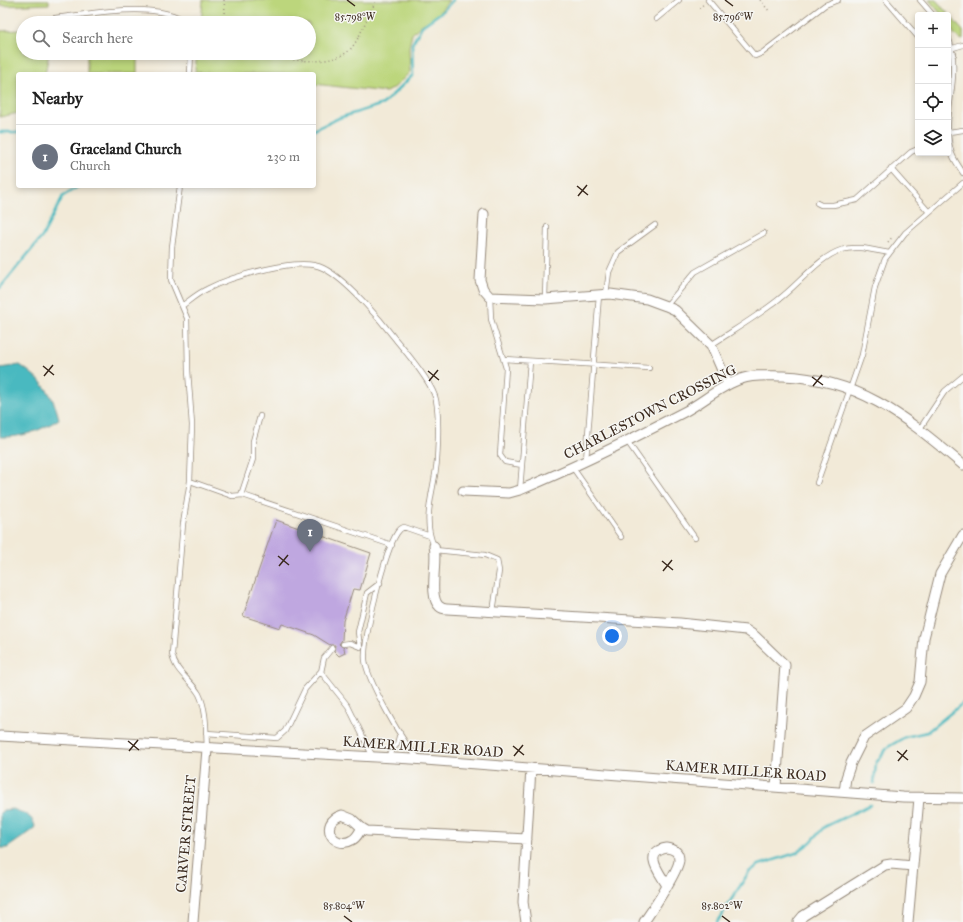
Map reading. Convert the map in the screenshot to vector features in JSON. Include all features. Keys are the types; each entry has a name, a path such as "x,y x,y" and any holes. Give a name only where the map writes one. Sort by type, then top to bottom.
{"street":[{"path":"484,214 480,280 483,289 490,297 545,298 602,295 646,299 666,306 675,310 711,345 728,384"},
{"name":"CHARLESTOWN CROSSING","path":"463,491 509,493 520,490 586,462 688,410 728,384 742,378 770,376 813,379 851,388 884,405 919,430 963,466"},
{"path":"844,792 850,763 864,736 906,708 914,696 920,682 924,638 940,574 963,535"},
{"path":"434,548 434,584 436,602 439,607 448,610 680,623 746,630 785,665 776,787"},
{"name":"KAMER MILLER ROAD","path":"0,736 207,749 422,760 727,785 776,787 918,798 963,798"},
{"name":"CARVER STREET","path":"193,922 207,749"},
{"path":"526,922 523,902 531,768"},
{"path":"908,922 918,798"},
{"path":"362,828 368,831 527,840"},
{"path":"798,922 803,916 884,866 891,864 913,866"},
{"path":"644,922 666,884"}],"lane":[{"path":"656,19 679,0"},
{"path":"708,0 755,56 762,53 824,5 838,0"},
{"path":"886,0 915,34"},
{"path":"920,0 930,12"},
{"path":"71,16 125,9 138,9 174,14 177,16"},
{"path":"949,120 955,82 954,54 951,43"},
{"path":"953,48 963,46"},
{"path":"190,72 191,60"},
{"path":"951,132 963,130"},
{"path":"817,203 821,205 833,205 857,200 911,152 915,150"},
{"path":"951,153 963,173"},
{"path":"892,169 929,212"},
{"path":"817,483 851,388 866,339 879,272 889,253 905,233 963,183"},
{"path":"180,188 172,248 171,280 174,292 187,318 188,371 192,424 190,481 183,524 172,654 176,667 193,686 202,701 207,749"},
{"path":"586,462 593,365 602,295 609,272 618,252 655,225"},
{"path":"545,298 547,227"},
{"path":"666,306 695,272 764,233"},
{"path":"711,345 780,299 828,256 839,250 864,248 889,253"},
{"path":"182,306 206,289 218,284 267,269 297,263 323,267 346,285 384,325 425,379 436,399 437,460 430,506 428,528 430,536 434,548 485,555 496,560 499,571 493,612"},
{"path":"490,297 491,319 506,368 500,455 505,462 522,466"},
{"path":"504,359 649,368"},
{"path":"520,490 530,361"},
{"path":"919,430 938,401 954,382 963,376"},
{"path":"241,495 253,458 253,441 260,416"},
{"path":"627,441 695,538"},
{"path":"573,468 621,537"},
{"path":"190,481 232,496 241,495 252,498 392,545"},
{"path":"422,760 406,744 371,678 365,661 365,650 380,583 396,533 404,527 430,536"},
{"path":"360,647 358,632 367,593 380,583"},
{"path":"343,644 350,643 365,650"},
{"path":"206,733 277,738 285,731 305,689 321,671 324,658 332,648"},
{"path":"321,671 348,706 373,757"},
{"path":"386,758 397,744 400,732"}],"path":[{"path":"224,0 225,16"},
{"path":"308,60 333,60 344,56 353,47 377,0"},
{"path":"760,0 770,12"},
{"path":"882,252 896,233"}],"green space":[{"path":"0,0 49,0 49,4 0,6"},
{"path":"203,0 449,0 437,16 421,25 412,34 409,47 410,72 395,87 386,92 316,84 316,72 195,72 196,60 316,60 316,16 202,16"},
{"path":"929,0 936,0 946,12 939,12"},
{"path":"951,17 963,31 963,40 956,37 952,30"},
{"path":"16,30 16,60 48,60 45,72 16,72 16,113 0,117 0,31"},
{"path":"87,60 137,60 137,72 87,72"}],"water":[{"path":"20,365 35,376 46,388 57,410 59,419 46,427 24,435 0,437 0,368"},
{"path":"13,809 24,813 32,819 35,826 33,830 7,848 1,848 0,813 3,810"}],"building":[{"path":"276,520 371,553 360,590 353,589 343,621 342,640 339,644 344,648 345,653 339,656 334,651 335,645 330,645 314,635 282,624 280,628 243,616"}],"waterway":[{"path":"316,129 339,118 383,104 413,75 412,44 422,26 443,11 453,0"},
{"path":"0,132 16,132"},
{"path":"0,288 42,237 63,196 76,188"},
{"path":"874,783 876,763 888,747 905,737 927,732 963,703"},
{"path":"717,922 749,872 759,865 796,853 811,842 824,827 870,805"}],"place":[{"name":"Graceland Church","path":"310,552"}]}
